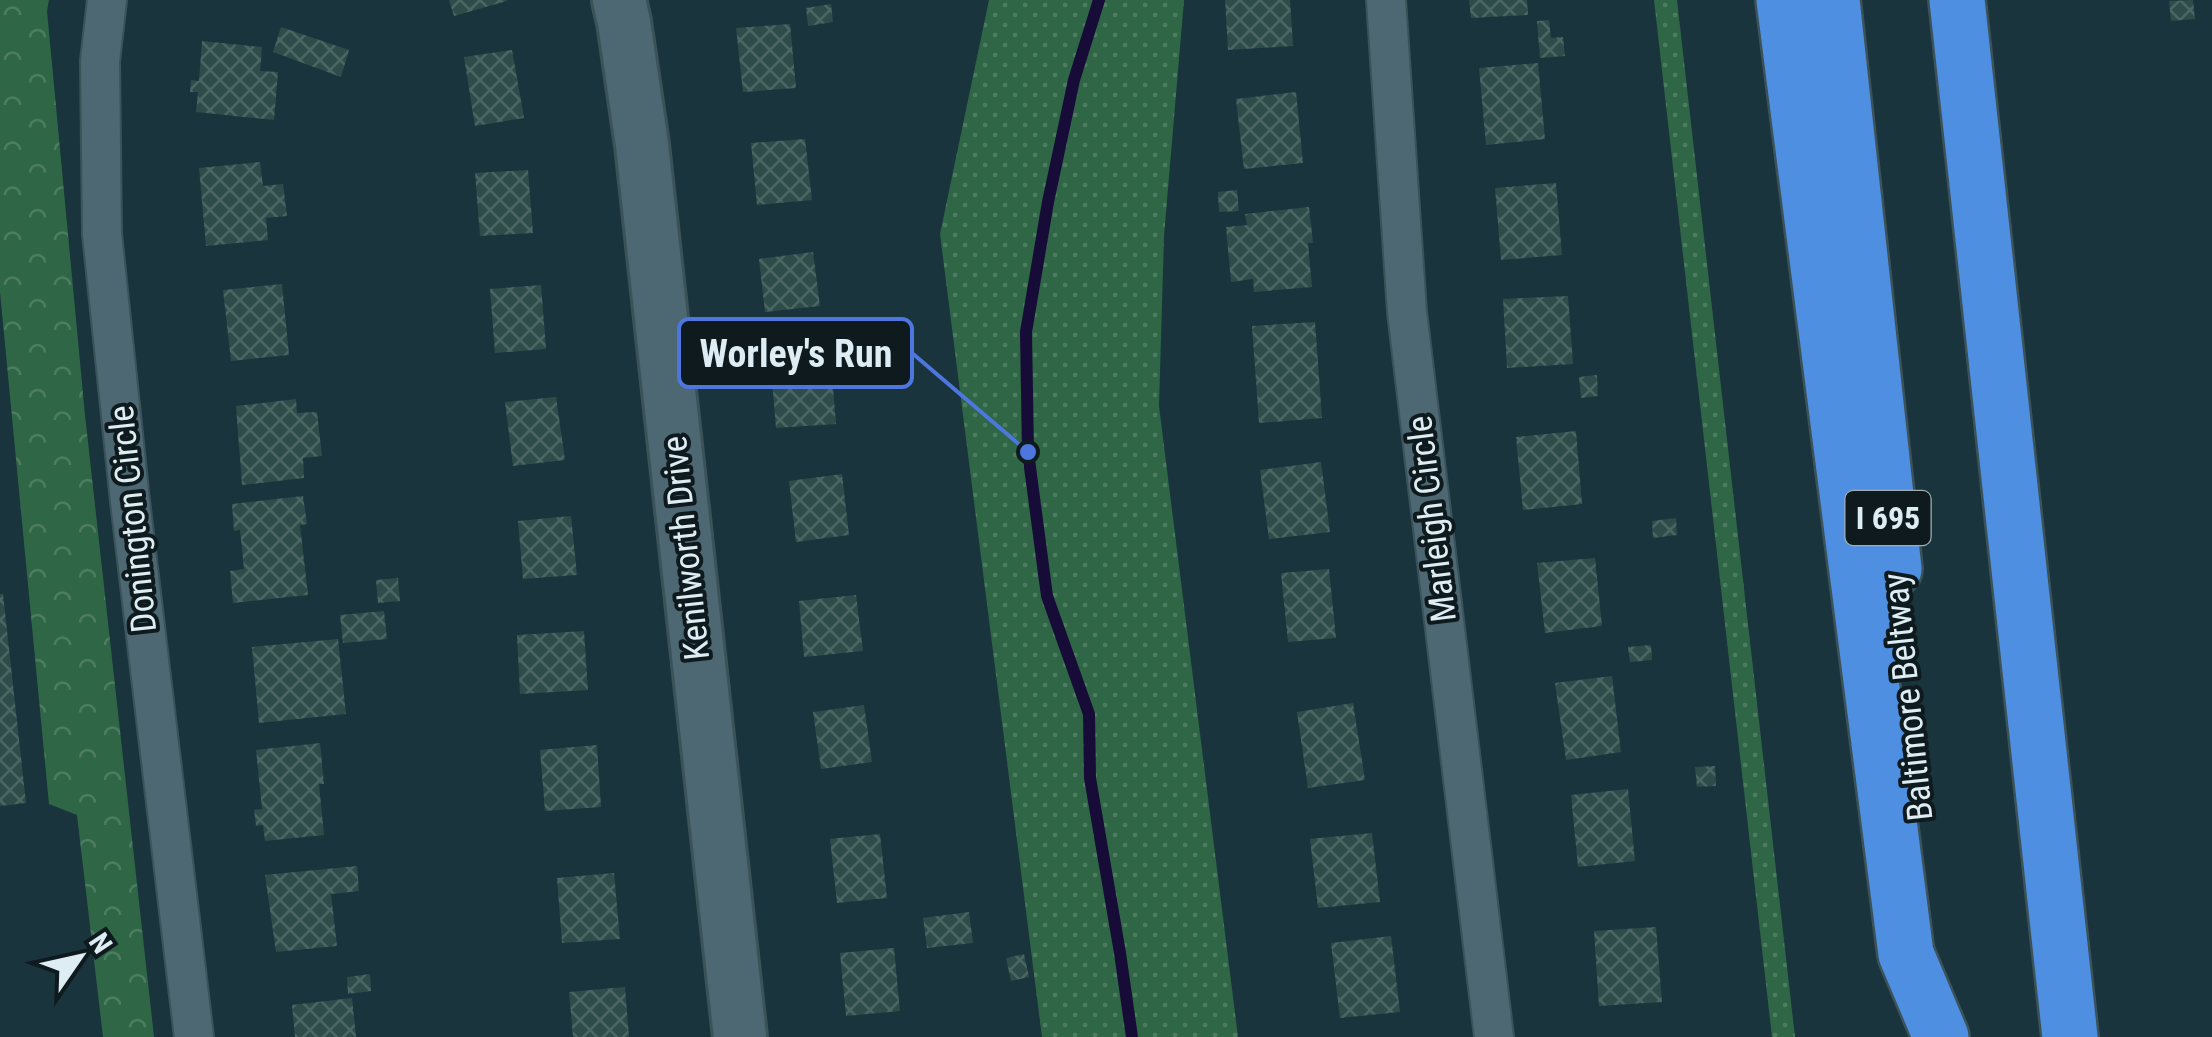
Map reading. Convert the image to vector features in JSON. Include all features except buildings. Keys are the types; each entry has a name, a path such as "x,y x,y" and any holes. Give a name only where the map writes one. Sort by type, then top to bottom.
{"highway":[{"path":"1784,0 1906,954 1943,1037"},
{"name":"Baltimore Beltway","path":"1832,0 1943,1037"},
{"path":"1958,0 2070,1037"}],"street":[{"name":"Donington Circle","path":"107,0 100,60 102,234 194,1037"},
{"name":"Kenilworth Drive","path":"619,0 642,145 740,1037"},
{"name":"Marleigh Circle","path":"1386,0 1407,312 1494,1037"}],"green space":[{"path":"0,0 49,0 85,415 154,1037 103,1037 77,815 49,804 0,292"},
{"path":"989,0 1184,0 1164,236 1159,406 1238,1037 1042,1037 940,234"},
{"path":"1654,0 1677,0 1795,1037 1772,1037"}],"waterway":[{"path":"1099,0 1074,80 1026,332 1028,452 1047,596 1089,714 1090,778 1132,1037"}],"place":[{"name":"Worley's Run","path":"1028,452"}]}
